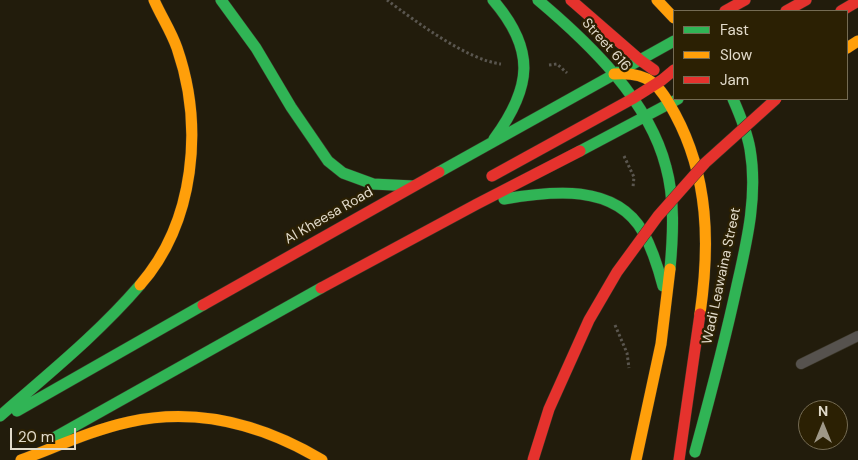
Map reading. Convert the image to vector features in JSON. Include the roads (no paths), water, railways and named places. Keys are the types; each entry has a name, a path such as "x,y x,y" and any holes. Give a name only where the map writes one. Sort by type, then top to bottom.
{"main road":[{"path":"0,416 124,303 160,259 175,228 189,180 192,158 192,113 186,76 176,46 154,0"},
{"path":"221,0 256,48 291,107 328,161 344,173 358,180 382,185 413,186"},
{"path":"492,0 509,20 519,38 522,47 524,75 512,113 492,143"},
{"name":"Street 616","path":"538,0 584,42 614,74 644,118"},
{"path":"572,0 640,60 653,69 671,73"},
{"path":"657,0 673,17"},
{"path":"727,10 745,0"},
{"path":"788,10 806,0"},
{"path":"843,10 858,1"},
{"name":"Al Kheesa Road","path":"0,420 413,186 673,42"},
{"path":"636,460 666,305 672,256 670,193 666,167 644,118 648,102 671,73"},
{"path":"614,74 640,75 658,87 673,101 699,176 706,217 708,241 705,284 679,460"},
{"path":"484,180 632,99 658,87"},
{"name":"Wadi Leawaina Street","path":"693,460 722,349 753,207 752,160 744,122 733,100"},
{"path":"744,122 746,100"},
{"path":"533,460 550,409 571,360 589,320 617,272 658,216 705,163 775,100"},
{"path":"16,460 190,360 321,288 673,101"},
{"path":"478,204 527,194 560,191 587,194 609,201 632,216 646,236 660,272 666,305"},
{"path":"321,288 351,259"},
{"path":"21,460 130,422 182,418 206,418 232,422 260,430 291,441 322,460"}],"lane":[{"path":"801,364 858,336"}]}
